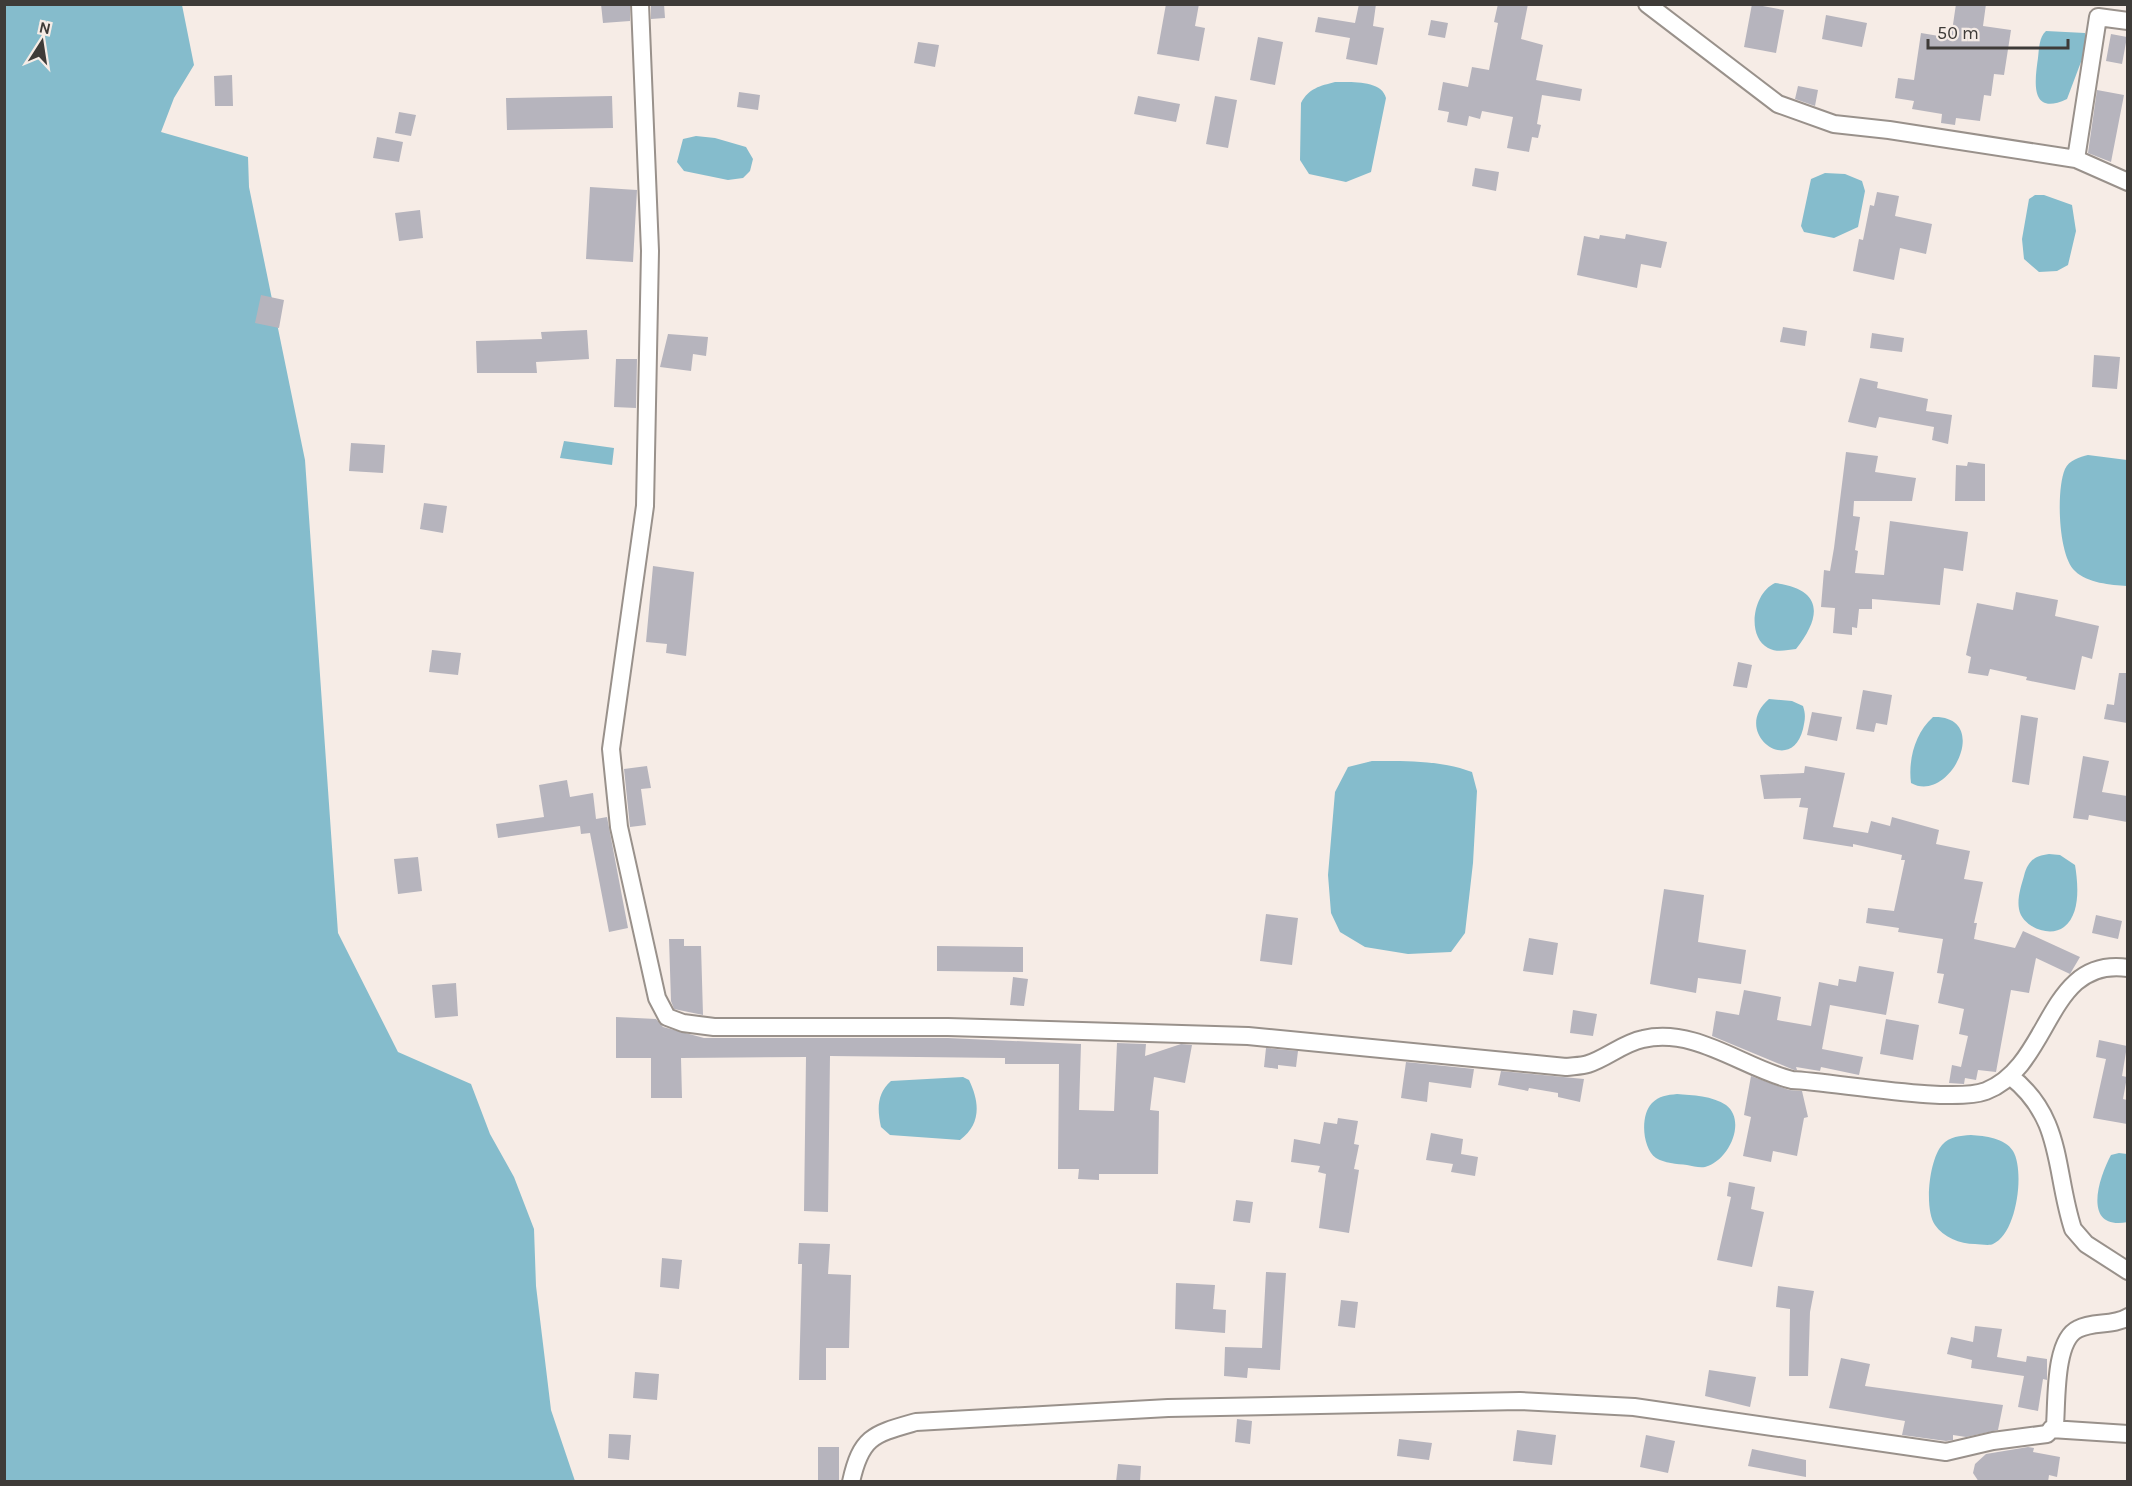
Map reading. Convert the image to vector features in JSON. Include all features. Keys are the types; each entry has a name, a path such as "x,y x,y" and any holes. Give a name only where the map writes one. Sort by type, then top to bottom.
{"street":[{"path":"640,4 650,251 645,506 611,749 619,827 657,998 667,1017 682,1023 714,1027 948,1027 1248,1036 1566,1067 1588,1064 1644,1039 1676,1039 1709,1046 1766,1074 1792,1080 1947,1095 1986,1091 2010,1076 2029,1056 2069,986 2089,971 2116,966 2127,968"},
{"path":"1647,4 1778,104 1834,124 1889,130 2076,159 2127,182"},
{"path":"2076,159 2098,16 2127,21"},
{"path":"2010,1076 2028,1090 2045,1115 2073,1229 2086,1244 2127,1271"},
{"path":"851,1482 857,1456 877,1433 916,1422 1168,1408 1509,1401 1612,1406 1788,1427 1946,1452 1993,1441 2036,1438 2047,1434 2055,1425 2064,1342 2078,1329 2121,1321 2127,1317"},
{"path":"2051,1429 2127,1434"}],"water":[{"path":"5,5 182,5 194,65 174,98 161,132 248,157 249,187 305,460 338,933 398,1052 471,1084 490,1134 514,1177 534,1229 536,1286 551,1410 575,1481 5,1482"},
{"path":"2046,31 2085,33 2087,46 2067,99 2055,103 2040,100 2037,94 2036,76 2040,43"},
{"path":"1335,82 1372,85 1379,88 1386,98 1371,172 1346,182 1309,174 1300,160 1301,103 1311,91"},
{"path":"696,136 715,138 746,147 753,159 750,171 743,178 728,180 684,171 677,162 683,139"},
{"path":"1825,173 1845,174 1862,181 1865,191 1858,227 1834,238 1804,232 1801,226 1811,179"},
{"path":"2035,195 2044,195 2072,205 2076,231 2068,265 2057,271 2039,272 2024,259 2022,239 2029,199"},
{"path":"564,441 614,448 612,465 560,458"},
{"path":"2088,455 2127,460 2127,586 2100,583 2080,575 2069,563 2065,552 2060,522 2062,479 2069,463"},
{"path":"1775,583 1802,591 1813,606 1814,615 1811,625 1796,649 1771,650 1761,642 1757,634 1755,615 1757,605 1767,588"},
{"path":"1769,699 1792,701 1803,706 1805,718 1803,729 1796,743 1787,750 1777,750 1767,745 1759,736 1756,724 1759,712"},
{"path":"1933,717 1951,720 1960,730 1963,743 1959,758 1951,771 1939,782 1926,786 1911,783 1914,747 1927,723"},
{"path":"1372,761 1435,763 1472,772 1477,791 1473,863 1465,933 1451,952 1408,954 1365,947 1340,932 1331,913 1328,875 1335,792 1348,767"},
{"path":"2049,854 2060,855 2075,865 2077,898 2073,914 2064,927 2044,931 2025,921 2019,909 2019,897 2027,867 2032,860"},
{"path":"963,1077 969,1080 977,1105 972,1127 960,1140 890,1135 881,1127 879,1102 883,1091 891,1081"},
{"path":"1677,1094 1715,1100 1726,1105 1732,1112 1735,1130 1732,1140 1728,1149 1714,1163 1700,1167 1667,1162 1656,1158 1651,1153 1644,1131 1648,1108 1657,1099"},
{"path":"1971,1135 2000,1140 2013,1151 2017,1160 2018,1187 2013,1215 2001,1238 1991,1245 1964,1243 1947,1236 1935,1225 1930,1208 1931,1173 1938,1152 1948,1140"},
{"path":"2127,1154 2128,1222 2113,1223 2104,1218 2099,1211 2097,1200 2106,1165 2111,1155"}],"building":[{"path":"601,4 630,4 630,21 603,23"},
{"path":"651,4 664,4 665,18 651,19"},
{"path":"1166,4 1199,4 1195,26 1205,28 1199,61 1157,54"},
{"path":"1359,4 1376,4 1373,26 1384,28 1377,65 1346,59 1350,38 1315,32 1318,17 1355,23"},
{"path":"1498,4 1528,4 1521,39 1543,45 1536,80 1582,89 1580,101 1542,95 1537,124 1541,125 1538,138 1532,137 1529,152 1507,148 1513,117 1482,111 1480,119 1469,116 1467,126 1447,122 1449,112 1438,110 1443,82 1468,87 1472,67 1489,70 1498,23 1494,22"},
{"path":"1752,4 1784,10 1776,53 1744,47"},
{"path":"1956,4 1986,4 1983,26 2011,30 2004,75 1994,74 1991,96 1984,95 1980,121 1956,118 1955,125 1941,123 1942,114 1912,109 1914,101 1895,98 1898,78 1914,80 1921,33 1951,38"},
{"path":"1826,15 1867,23 1862,47 1822,39"},
{"path":"1431,20 1448,23 1445,38 1428,35"},
{"path":"2111,34 2127,37 2122,64 2106,61"},
{"path":"1258,37 1283,42 1275,85 1250,80"},
{"path":"918,42 939,45 935,67 914,63"},
{"path":"232,75 233,106 215,106 214,76"},
{"path":"1798,86 1818,90 1815,106 1795,99"},
{"path":"2097,90 2124,95 2111,162 2088,153"},
{"path":"739,92 760,95 758,110 737,107"},
{"path":"612,96 613,128 507,130 506,98"},
{"path":"1138,96 1180,104 1176,122 1134,114"},
{"path":"1215,96 1237,100 1228,148 1206,144"},
{"path":"399,112 416,115 411,136 395,133"},
{"path":"377,137 403,142 399,162 373,158"},
{"path":"1475,168 1499,172 1496,191 1472,186"},
{"path":"590,187 637,190 633,262 586,259"},
{"path":"1877,192 1899,196 1895,216 1932,224 1926,254 1900,248 1894,280 1853,271 1859,239 1863,240 1870,205 1874,206"},
{"path":"420,210 423,238 399,241 395,213"},
{"path":"1626,234 1667,242 1661,268 1641,264 1637,288 1577,275 1584,236 1599,239 1600,235 1625,239"},
{"path":"261,295 284,300 279,328 255,323"},
{"path":"1783,327 1807,331 1805,346 1780,342"},
{"path":"587,330 589,359 536,362 537,373 477,373 476,341 542,339 541,332"},
{"path":"1872,333 1904,338 1902,352 1870,348"},
{"path":"668,334 708,337 706,356 693,354 691,371 660,367"},
{"path":"2094,355 2120,357 2117,389 2092,387"},
{"path":"616,359 637,359 636,408 614,407"},
{"path":"1860,378 1878,382 1877,388 1928,399 1926,411 1952,415 1948,444 1932,440 1934,427 1879,417 1876,428 1848,422"},
{"path":"351,443 385,445 383,473 349,471"},
{"path":"1846,452 1878,456 1875,472 1916,478 1912,501 1854,501 1853,516 1860,517 1855,550 1858,551 1855,573 1884,575 1890,521 1968,532 1963,571 1944,568 1940,605 1872,599 1872,609 1859,609 1857,628 1852,627 1852,635 1833,633 1835,608 1821,607 1824,570 1830,571 1834,548"},
{"path":"1968,462 1985,464 1985,501 1955,501 1956,465 1967,466"},
{"path":"424,503 447,506 443,533 420,529"},
{"path":"653,566 694,572 686,656 666,653 667,644 646,642"},
{"path":"2016,592 2058,600 2055,616 2099,626 2092,659 2082,656 2075,690 2026,680 2027,677 1990,669 1988,676 1968,673 1971,657 1966,655 1977,603 2013,610"},
{"path":"432,650 461,653 458,675 429,672"},
{"path":"1738,662 1752,665 1747,688 1733,686"},
{"path":"2119,673 2127,673 2127,723 2104,719 2107,704 2114,705"},
{"path":"1863,690 1892,695 1887,725 1876,723 1874,732 1856,729"},
{"path":"1812,712 1842,717 1837,741 1807,735"},
{"path":"2021,715 2038,718 2029,785 2012,782"},
{"path":"2083,756 2109,761 2102,792 2127,796 2127,822 2089,815 2088,820 2073,818"},
{"path":"647,766 651,788 641,789 646,825 630,827 624,769"},
{"path":"1805,766 1845,773 1833,827 1868,833 1871,821 1890,826 1892,817 1939,830 1936,844 1970,851 1964,879 1983,882 1974,923 1977,923 1974,939 2015,948 2023,931 2080,957 2070,974 2036,958 2029,993 2011,990 1996,1072 1978,1070 1976,1080 1965,1078 1964,1084 1949,1083 1952,1065 1961,1067 1968,1036 1959,1034 1964,1009 1938,1003 1944,974 1937,973 1943,939 1898,932 1899,928 1866,923 1868,908 1894,911 1905,860 1901,860 1902,855 1853,844 1853,847 1803,839 1808,808 1799,807 1801,798 1764,799 1760,775 1804,773"},
{"path":"567,780 570,797 593,793 596,819 607,817 628,928 609,932 590,833 581,834 580,826 498,838 496,824 544,817 539,785"},
{"path":"418,857 422,891 398,894 394,859"},
{"path":"1664,889 1704,895 1698,942 1746,950 1741,984 1698,978 1696,993 1650,984"},
{"path":"1266,914 1298,918 1292,965 1260,961"},
{"path":"2096,915 2122,921 2118,939 2092,933"},
{"path":"1529,938 1558,943 1553,975 1523,971"},
{"path":"669,939 684,939 684,946 701,946 703,1015 674,1009 671,1001"},
{"path":"937,946 1023,947 1023,972 937,971"},
{"path":"1859,966 1894,972 1886,1015 1830,1005 1822,1049 1863,1057 1859,1075 1821,1067 1820,1071 1796,1067 1797,1070 1794,1070 1712,1036 1716,1011 1739,1015 1744,990 1781,997 1777,1020 1811,1026 1819,982 1838,986 1839,979 1856,982"},
{"path":"1013,977 1028,979 1024,1006 1010,1005"},
{"path":"456,983 458,1016 435,1018 432,985"},
{"path":"1573,1010 1597,1014 1593,1036 1570,1033"},
{"path":"616,1017 656,1019 663,1027 704,1038 948,1038 1081,1044 1079,1110 1114,1111 1117,1043 1146,1044 1145,1056 1181,1044 1192,1045 1185,1083 1154,1077 1150,1110 1159,1111 1158,1174 1099,1174 1099,1180 1078,1179 1079,1169 1058,1169 1059,1064 1005,1064 1005,1058 830,1056 828,1212 804,1211 806,1057 681,1058 682,1098 651,1098 651,1058 616,1058"},
{"path":"1886,1019 1919,1025 1913,1060 1880,1054"},
{"path":"2099,1040 2127,1046 2122,1076 2127,1077 2123,1099 2127,1100 2127,1124 2093,1118 2106,1059 2096,1057"},
{"path":"1266,1048 1298,1051 1296,1067 1278,1065 1278,1069 1264,1067"},
{"path":"1406,1062 1474,1069 1471,1088 1429,1082 1427,1102 1401,1098"},
{"path":"1501,1071 1584,1079 1580,1102 1558,1097 1558,1093 1529,1088 1528,1091 1498,1085"},
{"path":"1751,1076 1789,1090 1802,1091 1808,1117 1804,1118 1797,1156 1773,1151 1771,1162 1743,1156 1751,1117 1744,1115"},
{"path":"1338,1118 1358,1121 1354,1144 1359,1145 1354,1169 1359,1170 1349,1233 1319,1228 1326,1174 1318,1172 1320,1166 1291,1162 1294,1139 1320,1144 1324,1122 1337,1124"},
{"path":"1431,1133 1463,1139 1461,1154 1478,1157 1475,1176 1451,1172 1453,1164 1426,1160"},
{"path":"1729,1182 1755,1187 1751,1209 1764,1212 1752,1267 1717,1260 1731,1197 1727,1196"},
{"path":"1236,1200 1253,1202 1250,1223 1233,1221"},
{"path":"799,1243 830,1244 828,1274 851,1275 849,1348 826,1348 826,1380 799,1380 802,1264 798,1264"},
{"path":"662,1258 682,1260 679,1289 660,1287"},
{"path":"1266,1272 1286,1273 1280,1370 1248,1368 1247,1378 1224,1376 1225,1347 1262,1348"},
{"path":"1176,1283 1215,1285 1213,1309 1226,1310 1225,1333 1175,1329"},
{"path":"1778,1286 1814,1291 1810,1312 1808,1376 1789,1376 1790,1309 1776,1307"},
{"path":"1341,1300 1358,1302 1355,1328 1338,1326"},
{"path":"1975,1326 2002,1329 1997,1357 2026,1362 2027,1356 2047,1359 2047,1380 2043,1379 2038,1411 2018,1407 2024,1376 1971,1368 1972,1360 1947,1354 1951,1337 1973,1342"},
{"path":"1841,1358 1870,1364 1865,1386 2003,1405 1998,1430 1966,1437 1953,1435 1953,1440 1946,1441 1902,1435 1905,1421 1829,1408"},
{"path":"1709,1370 1756,1377 1750,1407 1705,1396"},
{"path":"635,1372 659,1374 657,1400 633,1398"},
{"path":"1237,1419 1252,1421 1250,1444 1235,1442"},
{"path":"1517,1430 1556,1435 1552,1465 1513,1461"},
{"path":"609,1434 631,1435 629,1460 608,1458"},
{"path":"1646,1435 1675,1441 1668,1473 1640,1467"},
{"path":"1399,1439 1432,1443 1429,1460 1397,1456"},
{"path":"818,1447 839,1447 839,1482 818,1482"},
{"path":"2034,1448 2033,1452 2060,1457 2057,1477 2049,1475 2048,1482 1979,1482 1973,1473 1975,1464 1986,1454"},
{"path":"1752,1449 1806,1460 1806,1477 1748,1466"},
{"path":"1118,1464 1141,1466 1140,1482 1116,1482"}]}
